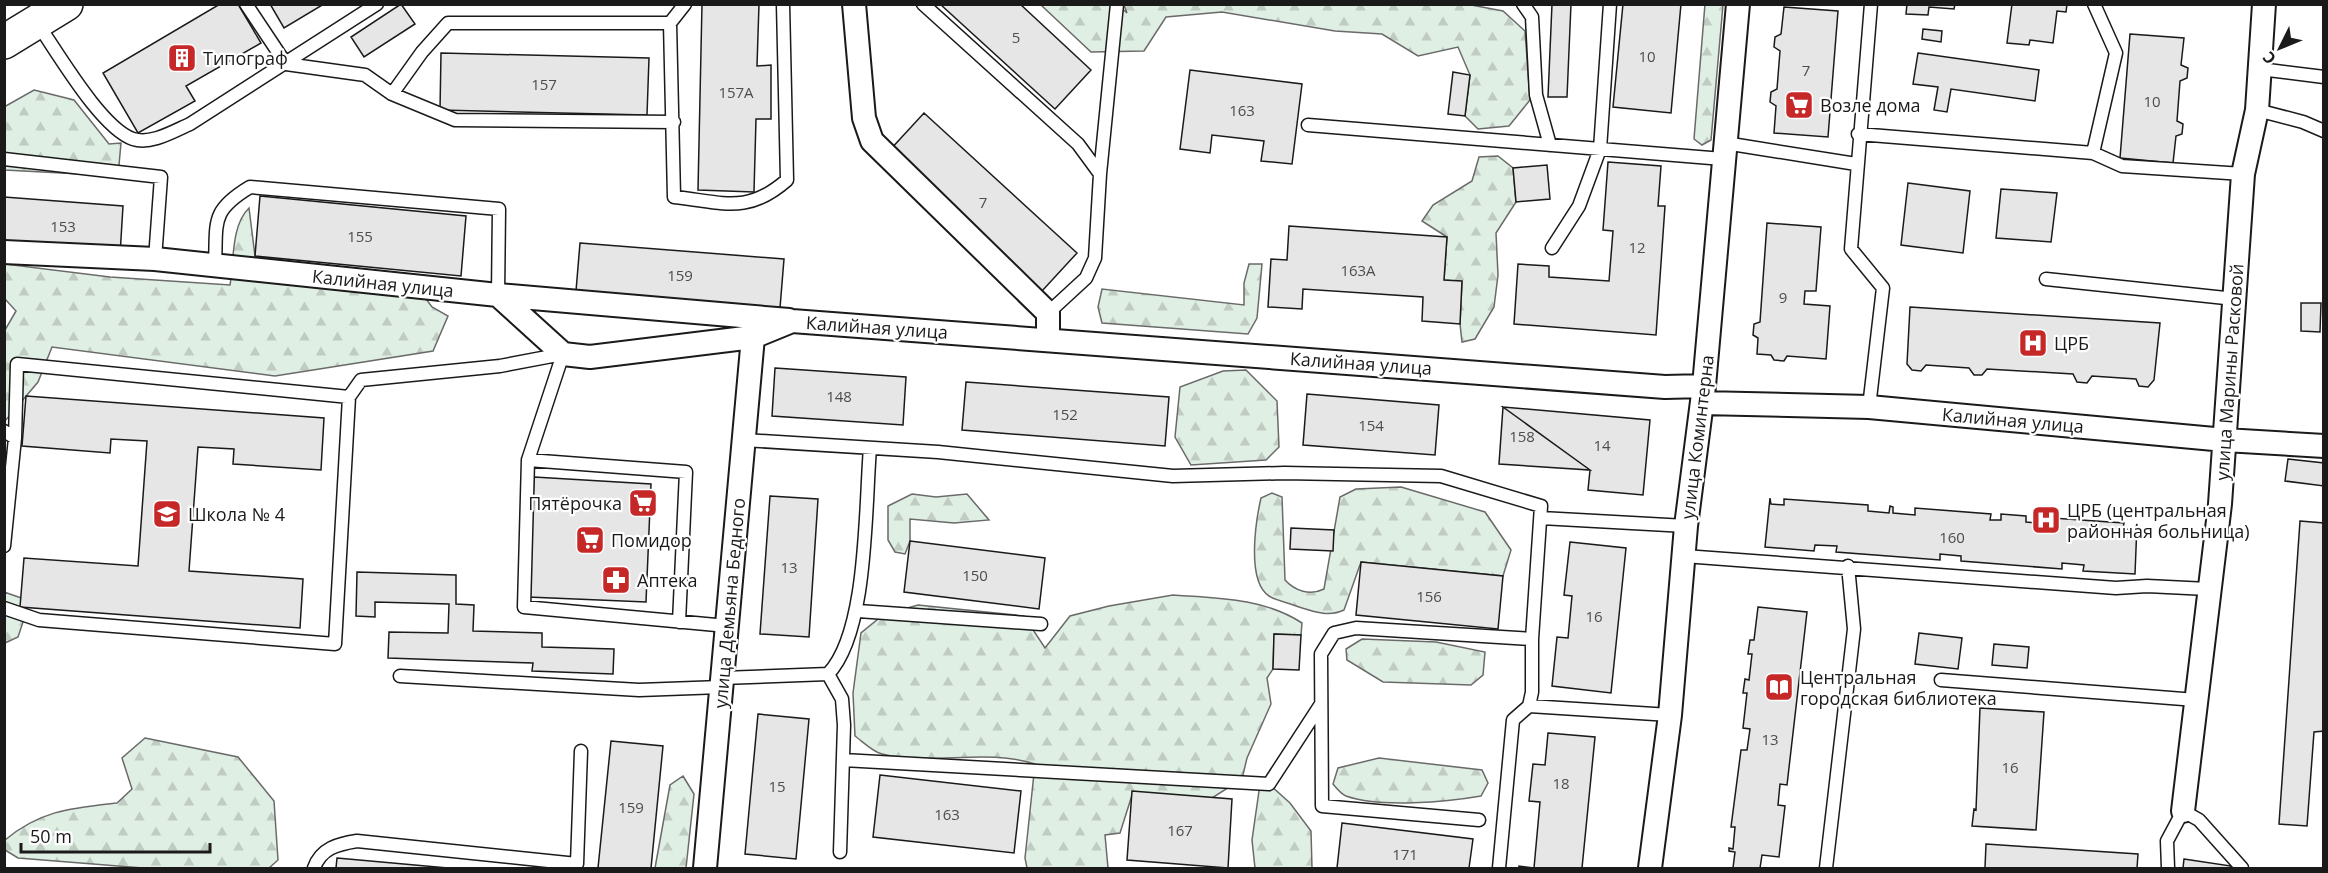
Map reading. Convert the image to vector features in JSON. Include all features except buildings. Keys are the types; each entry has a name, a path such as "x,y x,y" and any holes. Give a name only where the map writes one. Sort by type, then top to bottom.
{"highway":[{"path":"15,33 66,4"}],"street":[{"path":"854,4 864,118 872,141 1048,313 1047,339"},
{"name":"улица Коминтерна","path":"1650,868 1670,715 1686,526 1703,395 1738,4"},
{"name":"улица Марины Расковой","path":"2183,811 2225,440 2243,174 2257,110 2264,4"},
{"name":"Калийная улица","path":"4,252 155,259 498,295 792,321 1665,387 1703,395 1869,407 2225,440 2324,446"},
{"path":"498,295 563,354"},
{"name":"Калийная улица","path":"563,354 591,357 753,337 792,321"},
{"name":"улица Демьяна Бедного","path":"705,868 753,337"}],"lane":[{"path":"246,4 286,64 365,75 392,94 455,120 674,122"},
{"path":"15,33 108,124 134,140 159,138 190,124 377,4"},
{"path":"685,4 670,23 674,197 744,205 769,196 787,180 783,4"},
{"path":"923,4 1078,144 1100,174"},
{"path":"1048,313 1086,278 1095,258 1100,174 1117,4"},
{"path":"1523,4 1532,17 1536,95 1550,145"},
{"path":"1552,248 1579,206 1600,149 1610,4"},
{"path":"1869,407 1883,288 1851,249 1858,134 1871,4"},
{"path":"2093,153 2116,53 2094,4"},
{"path":"392,94 422,52 448,23 670,23"},
{"path":"2260,69 2324,77"},
{"path":"2257,110 2303,122 2324,131"},
{"path":"1308,125 1600,149 1724,151 1856,164"},
{"path":"1858,134 2093,153 2122,166 2243,174"},
{"path":"4,159 161,177 155,259"},
{"path":"215,265 218,215 228,201 250,187 499,209 498,295"},
{"path":"2046,279 2235,299"},
{"path":"4,608 39,620 335,644 349,397 361,380 500,366 563,354 528,460 524,607 727,627"},
{"path":"4,546 10,434 17,364 349,397"},
{"path":"744,440 870,448 1173,476 1284,473 1441,476 1541,506 1532,639 1532,692 1529,706 1513,720 1499,868"},
{"path":"400,676 639,690 828,674 839,662 858,611 870,448"},
{"path":"528,460 686,472 679,622"},
{"path":"1540,518 1686,526"},
{"path":"1684,556 1848,566 2116,588 2147,586 2208,590"},
{"path":"1826,868 1854,629 1848,566"},
{"path":"858,611 1041,624"},
{"path":"1479,820 1322,806 1321,654 1334,633 1356,628 1532,639"},
{"path":"828,674 842,699 840,852"},
{"path":"1941,681 2196,700"},
{"path":"843,760 1269,784 1321,703"},
{"path":"1529,706 1670,715"},
{"path":"314,868 317,858 336,844 357,841 577,864 581,751"},
{"path":"2168,868 2167,841 2183,811 2199,820 2242,868"}],"green space":[{"path":"1466,4 1503,11 1525,31 1530,100 1509,126 1478,129 1465,116 1470,75 1458,47 1418,56 1382,34 1335,31 1222,12 1166,17 1144,51 1091,52 1041,5 1118,5 1127,13 1124,5"},
{"path":"1705,4 1723,5 1711,140 1702,145 1694,139"},
{"path":"34,90 74,100 109,144 121,143 118,176 5,170 4,107"},
{"path":"1498,156 1513,168 1516,202 1496,233 1498,275 1494,307 1475,339 1462,342 1460,324 1462,282 1444,280 1447,237 1422,221 1433,205 1472,181 1479,157"},
{"path":"249,208 255,256 411,279 432,307 448,316 433,351 275,376 52,347 38,382 5,421 5,330 16,311 5,299 5,264 110,277 230,285 236,234 243,215"},
{"path":"1249,264 1262,264 1257,318 1248,334 1102,323 1098,307 1102,289 1244,305 1244,283"},
{"path":"1246,370 1277,401 1279,447 1266,460 1191,465 1175,437 1180,387 1223,371"},
{"path":"1401,487 1485,512 1511,550 1503,576 1361,562 1344,610 1333,613 1316,612 1280,601 1269,596 1262,588 1257,577 1254,550 1261,498 1272,493 1282,497 1285,580 1298,590 1313,592 1324,589 1340,497 1356,489"},
{"path":"912,494 936,497 967,494 989,520 954,523 910,519 910,541 905,554 895,552 888,540 888,506"},
{"path":"4,592 30,601 18,637 5,643"},
{"path":"1173,595 1240,601 1272,608 1302,623 1301,635 1274,634 1273,669 1267,678 1271,704 1247,758 1242,779 1212,798 1133,792 1120,833 1105,835 1108,868 1027,868 1025,858 1035,764 997,757 901,757 879,753 855,736 853,693 861,633 883,615 918,605 1024,616 1045,648 1070,616 1109,606"},
{"path":"1362,639 1436,642 1485,652 1483,675 1471,685 1383,682 1347,660 1346,649"},
{"path":"145,738 238,757 274,801 278,860 269,868 143,868 18,858 5,850 5,840 44,816 71,809 117,803 132,789 122,758"},
{"path":"1379,758 1482,770 1488,783 1481,796 1413,803 1360,800 1344,795 1333,784 1338,768"},
{"path":"683,776 694,794 686,868 655,868 670,785"},
{"path":"1260,784 1269,784 1290,803 1311,831 1312,868 1255,868 1252,840"}],"place":[{"name":"Типограф","path":"182,58"},
{"name":"Возле дома","path":"1799,105"},
{"name":"ЦРБ","path":"2033,343"},
{"name":"Пятёрочка","path":"643,503"},
{"name":"Школа № 4","path":"167,514"},
{"name":"ЦРБ (центральная районная больница)","path":"2046,520"},
{"name":"Помидор","path":"590,540"},
{"name":"Аптека","path":"616,580"},
{"name":"Центральная городская библиотека","path":"1779,687"}]}
